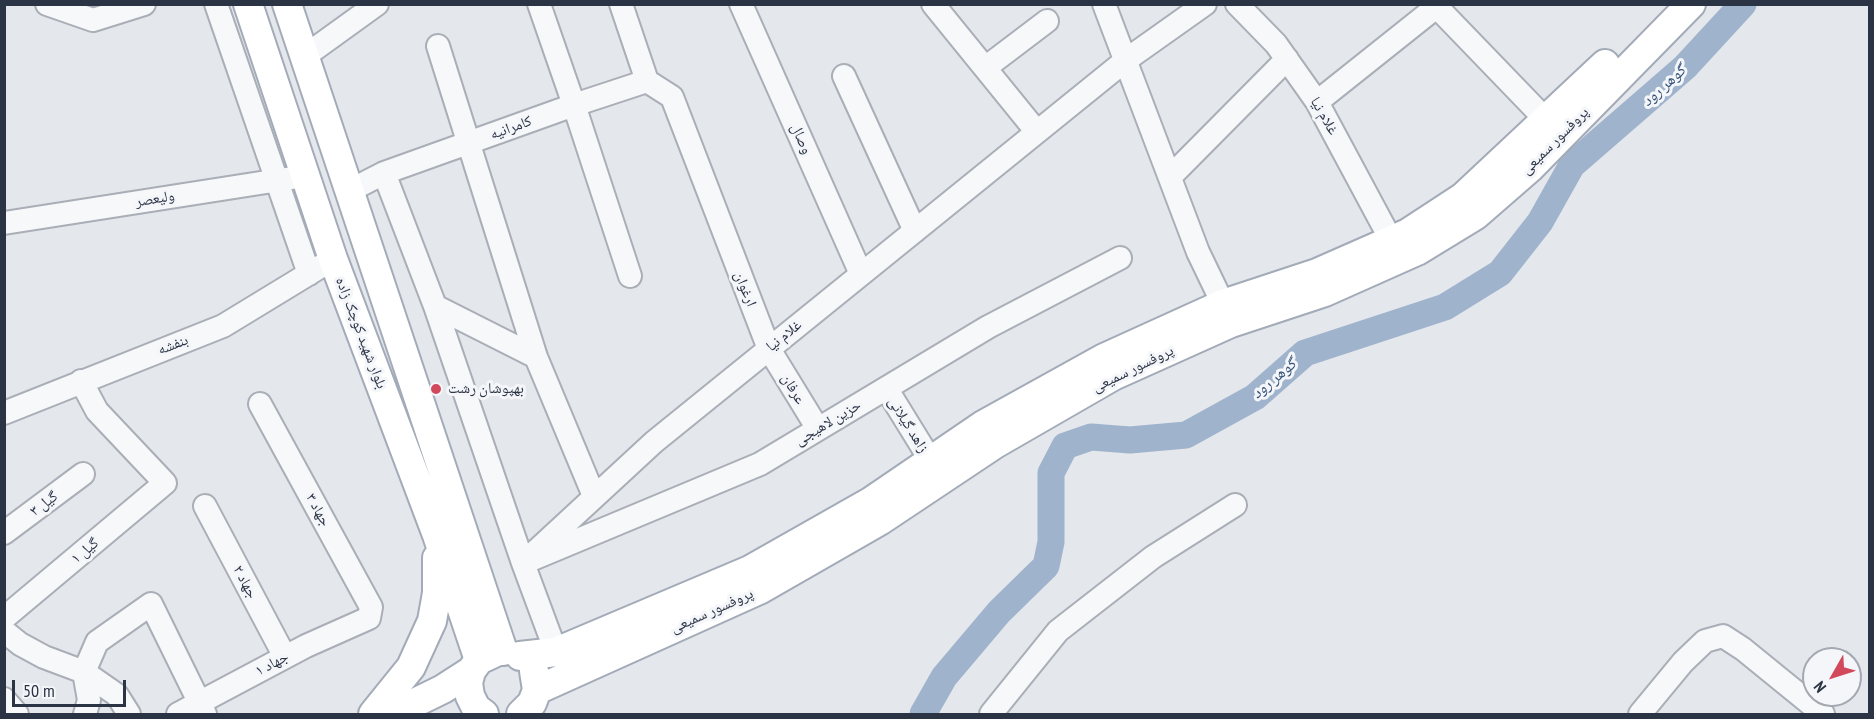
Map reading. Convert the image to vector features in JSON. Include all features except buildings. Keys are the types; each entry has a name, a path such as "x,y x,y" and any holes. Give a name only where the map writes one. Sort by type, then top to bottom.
{"main road":[{"name":"بلوار شهید کوچک زاده","path":"248,4 305,176 321,267 493,660"},
{"name":"بلوار شهید کوچک زاده","path":"287,4 490,610 493,660"},
{"name":"پروفسور سمیعی","path":"493,660 556,652 750,570 870,502 983,426 1104,358 1223,304 1317,273 1408,233 1463,197 1546,121 1663,4"},
{"name":"پروفسور سمیعی","path":"537,690 759,590 881,520 995,444 1113,376 1231,323 1325,292 1418,251 1476,215 1530,168 1691,4"},
{"path":"373,714 411,667 432,621 436,593 437,535"},
{"path":"490,610 520,640 556,652"},
{"path":"484,714 476,708 470,696 468,683 493,660"},
{"path":"398,711 443,689 493,660 534,671 537,690 532,703 521,714"},
{"path":"398,711 430,711 435,714"}],"street":[{"path":"47,4 93,20 144,4"},
{"path":"216,4 278,180 321,267"},
{"path":"305,56 377,4"},
{"path":"539,4 630,276"},
{"path":"621,4 647,81"},
{"name":"وصال","path":"741,4 861,274"},
{"path":"933,4 1037,132"},
{"path":"1104,4 1198,252 1223,304"},
{"name":"غلام نیا","path":"524,563 654,442 1126,60 1205,4"},
{"name":"غلام نیا","path":"1237,4 1276,44 1317,102 1391,240"},
{"path":"1317,102 1439,6 1546,121"},
{"path":"985,68 1047,21"},
{"path":"438,46 537,357 594,496"},
{"path":"1170,177 1287,59"},
{"path":"844,76 915,231"},
{"name":"کامرانیه","path":"349,191 384,173 647,81"},
{"name":"ارغوان","path":"647,81 672,97 721,230 769,349"},
{"path":"384,173 435,306 556,652"},
{"name":"ولیعصر","path":"4,223 305,176"},
{"name":"حزین لاهیجی","path":"524,563 760,464 988,327 1120,258"},
{"name":"بنفشه","path":"4,413 223,326 321,267"},
{"path":"435,306 537,357"},
{"name":"عرفان","path":"769,349 818,429"},
{"name":"گیل ۱","path":"4,618 165,483 97,411 81,381"},
{"name":"زاهد گیلانی","path":"886,388 931,461"},
{"name":"جهاد ۳","path":"260,404 371,607 369,618"},
{"name":"گیل ۳","path":"6,530 83,474"},
{"name":"جهاد ۲","path":"206,506 285,657"},
{"path":"991,714 1058,631 1153,556 1235,506"},
{"path":"85,714 88,700 84,672 97,642 151,604 202,709"},
{"name":"جهاد ۱","path":"178,714 202,709 285,657 369,618"},
{"path":"4,631 20,644 44,657 84,672 117,695 129,714"},
{"path":"1640,714 1683,662 1705,641 1723,636 1743,649 1823,714"},
{"path":"4,699 17,714"}],"waterway":[{"name":"گوهر رود","path":"923,714 944,677 999,612 1046,566 1051,542 1051,473 1065,446 1091,437 1130,440 1186,435 1255,397 1305,353 1445,307 1500,273 1540,222 1572,165 1685,67 1743,4"}],"place":[{"name":"بهپوشان رشت","path":"436,389"}]}
